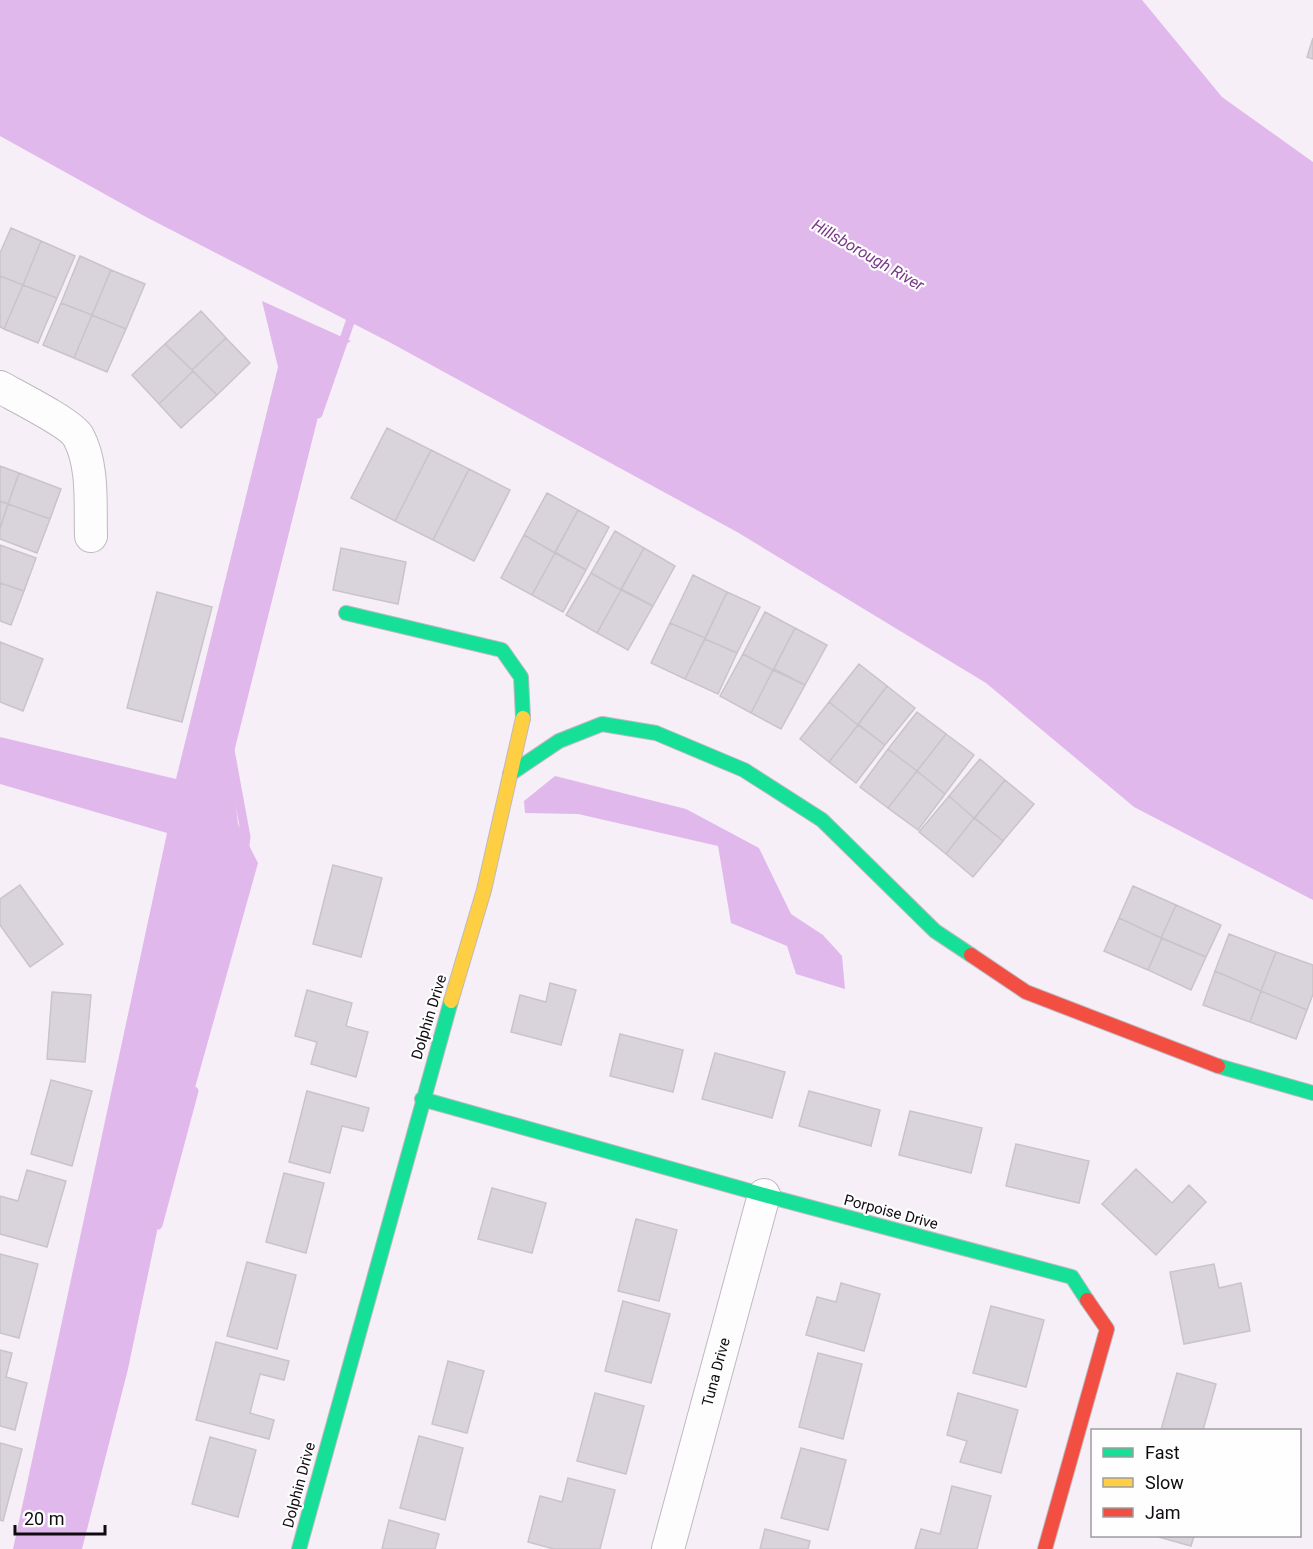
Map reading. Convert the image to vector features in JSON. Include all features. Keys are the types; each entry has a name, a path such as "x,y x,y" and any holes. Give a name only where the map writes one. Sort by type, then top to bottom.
{"street":[{"path":"0,387 40,409 77,435 88,466 91,536"},
{"name":"Dolphin Drive","path":"299,1549 422,1099 484,890 524,713 521,677 502,650 346,613"},
{"path":"510,774 559,741 603,724 656,733 744,770 822,820 935,931 1026,992 1236,1073 1313,1093"},
{"name":"Porpoise Drive","path":"422,1099 764,1195 1072,1277 1107,1329 1045,1549"},
{"name":"Tuna Drive","path":"668,1549 764,1195"}],"water":[{"name":"Hillsborough River","path":"0,0 1142,0 1222,97 1313,162 1313,900 1134,807 986,683 737,532 391,343 146,217 0,136"},
{"path":"262,301 351,341 342,346 324,393 231,764 238,824 258,863 164,1198 128,1369 82,1549 13,1549 167,833 0,784 0,737 176,779 278,367"},
{"path":"555,776 686,809 759,848 791,914 823,935 842,956 845,989 796,974 787,946 731,923 718,846 578,814 525,813 524,801"}],"building":[{"path":"1313,38 1313,59 1307,57"},
{"path":"11,228 41,241 23,285 0,276 0,253"},
{"path":"41,241 75,256 57,298 23,285"},
{"path":"80,256 111,270 92,315 61,303"},
{"path":"111,270 145,284 126,329 92,315"},
{"path":"0,276 23,285 4,329 0,327"},
{"path":"23,285 57,298 38,343 4,329"},
{"path":"61,303 92,315 74,358 43,345"},
{"path":"201,311 226,338 192,370 165,344"},
{"path":"92,315 126,329 107,372 74,358"},
{"path":"226,338 250,363 217,395 192,370"},
{"path":"165,344 193,371 159,404 132,375"},
{"path":"193,371 217,395 181,428 159,404"},
{"path":"387,428 431,450 395,521 351,498"},
{"path":"431,450 469,469 433,540 395,521"},
{"path":"0,466 19,473 8,504 0,501"},
{"path":"469,469 510,490 474,561 433,540"},
{"path":"19,473 61,489 50,519 8,504"},
{"path":"547,493 578,510 555,553 524,535"},
{"path":"0,501 8,504 0,529"},
{"path":"8,504 50,519 37,553 0,539 0,529"},
{"path":"578,510 609,527 586,570 555,552"},
{"path":"615,531 644,548 621,590 591,573"},
{"path":"524,535 555,553 532,595 501,578"},
{"path":"0,545 36,558 24,591 0,583"},
{"path":"341,548 406,562 398,604 333,590"},
{"path":"644,548 675,566 653,606 621,589"},
{"path":"555,553 586,570 563,612 532,595"},
{"path":"591,573 621,590 597,633 566,615"},
{"path":"693,575 727,592 705,638 670,623"},
{"path":"0,583 24,591 11,625 0,621"},
{"path":"621,590 653,606 628,650 597,633"},
{"path":"157,592 212,607 182,722 127,708"},
{"path":"727,592 760,607 737,653 705,639"},
{"path":"765,612 795,628 773,670 743,654"},
{"path":"670,623 705,638 685,679 651,663"},
{"path":"795,628 827,645 805,685 774,669"},
{"path":"705,639 737,653 718,694 685,679"},
{"path":"0,642 43,659 23,711 0,702"},
{"path":"743,654 773,670 751,713 720,696"},
{"path":"859,664 887,686 858,725 829,702"},
{"path":"773,670 805,685 781,729 751,713"},
{"path":"887,686 915,708 885,745 858,724"},
{"path":"829,702 858,725 829,762 800,739"},
{"path":"917,712 946,734 917,771 888,749"},
{"path":"858,725 885,745 856,783 829,762"},
{"path":"946,734 974,755 945,794 917,771"},
{"path":"888,749 917,771 888,808 860,787"},
{"path":"980,759 1005,780 974,818 949,796"},
{"path":"917,771 945,794 918,830 888,808"},
{"path":"1005,780 1034,804 1003,841 975,818"},
{"path":"949,796 974,818 946,854 919,832"},
{"path":"974,818 1003,841 973,877 946,854"},
{"path":"333,865 382,878 361,957 313,944"},
{"path":"20,885 63,944 30,967 0,925 0,899"},
{"path":"1133,886 1176,905 1161,938 1119,918"},
{"path":"1176,905 1221,925 1206,957 1161,938"},
{"path":"1119,918 1162,938 1148,970 1104,951"},
{"path":"1229,934 1276,952 1261,991 1215,971"},
{"path":"1162,938 1206,957 1191,990 1148,970"},
{"path":"1276,952 1313,965 1313,994 1307,1010 1261,991"},
{"path":"1215,971 1261,991 1250,1022 1203,1005"},
{"path":"550,983 576,990 561,1045 511,1032 520,995 546,1002"},
{"path":"307,990 352,1003 346,1026 368,1032 356,1077 311,1064 317,1042 295,1036"},
{"path":"1261,991 1307,1010 1296,1039 1250,1022"},
{"path":"52,992 91,995 85,1062 47,1059"},
{"path":"620,1034 683,1050 673,1092 610,1076"},
{"path":"715,1053 785,1072 772,1118 702,1099"},
{"path":"51,1080 92,1091 72,1166 31,1154"},
{"path":"307,1091 369,1108 363,1131 342,1126 330,1173 289,1162"},
{"path":"809,1091 880,1110 871,1146 799,1126"},
{"path":"910,1111 982,1128 971,1173 899,1155"},
{"path":"1016,1144 1089,1161 1079,1203 1006,1186"},
{"path":"1136,1169 1172,1203 1189,1185 1206,1202 1156,1255 1102,1204"},
{"path":"27,1170 66,1181 47,1247 0,1234 0,1196 18,1201"},
{"path":"284,1173 324,1183 306,1253 266,1242"},
{"path":"492,1188 546,1203 532,1253 478,1239"},
{"path":"636,1219 677,1230 659,1301 618,1291"},
{"path":"0,1254 38,1264 19,1338 0,1333"},
{"path":"247,1262 296,1275 277,1349 227,1336"},
{"path":"1214,1264 1219,1288 1241,1283 1250,1331 1184,1344 1170,1272"},
{"path":"841,1283 880,1294 864,1351 806,1335 817,1297 836,1302"},
{"path":"623,1301 670,1314 651,1383 605,1371"},
{"path":"991,1306 1044,1320 1026,1387 973,1373"},
{"path":"216,1342 289,1361 284,1380 260,1374 250,1413 274,1420 269,1439 196,1420"},
{"path":"0,1350 12,1353 6,1377 27,1383 15,1430 0,1426"},
{"path":"818,1353 862,1364 843,1439 799,1427"},
{"path":"448,1361 484,1371 467,1433 432,1424"},
{"path":"1177,1373 1216,1384 1203,1429 1161,1429"},
{"path":"595,1393 644,1406 626,1474 577,1461"},
{"path":"958,1393 1018,1410 1001,1473 960,1462 967,1441 947,1435"},
{"path":"419,1436 463,1448 445,1520 400,1508"},
{"path":"210,1437 256,1450 238,1517 192,1504"},
{"path":"0,1443 22,1449 3,1521 0,1520"},
{"path":"801,1448 846,1460 828,1530 781,1518"},
{"path":"568,1478 615,1490 600,1549 554,1549 528,1542 540,1496 562,1502"},
{"path":"952,1486 991,1496 977,1549 915,1549 921,1529 940,1534"},
{"path":"389,1520 439,1534 435,1549 382,1549"},
{"path":"765,1529 810,1541 808,1549 760,1549"},
{"path":"1159,1537 1194,1537 1191,1546"}],"waterway":[{"path":"318,414 350,322"},
{"path":"230,750 246,837 244,852"},
{"path":"158,1225 194,1091"}],"traffic: fast":[{"path":"346,613 502,650 521,677 523,718"},
{"path":"510,774 559,741 602,724 656,733 744,770 822,820 935,931 971,955"},
{"path":"299,1549 451,1001"},
{"path":"1218,1066 1313,1093"},
{"path":"422,1099 764,1195 1072,1277 1087,1300"}],"traffic: slow":[{"path":"451,1001 484,890 523,718"}],"traffic: jam":[{"path":"971,955 1026,992 1218,1066"},
{"path":"1045,1549 1107,1329 1087,1300"}]}
